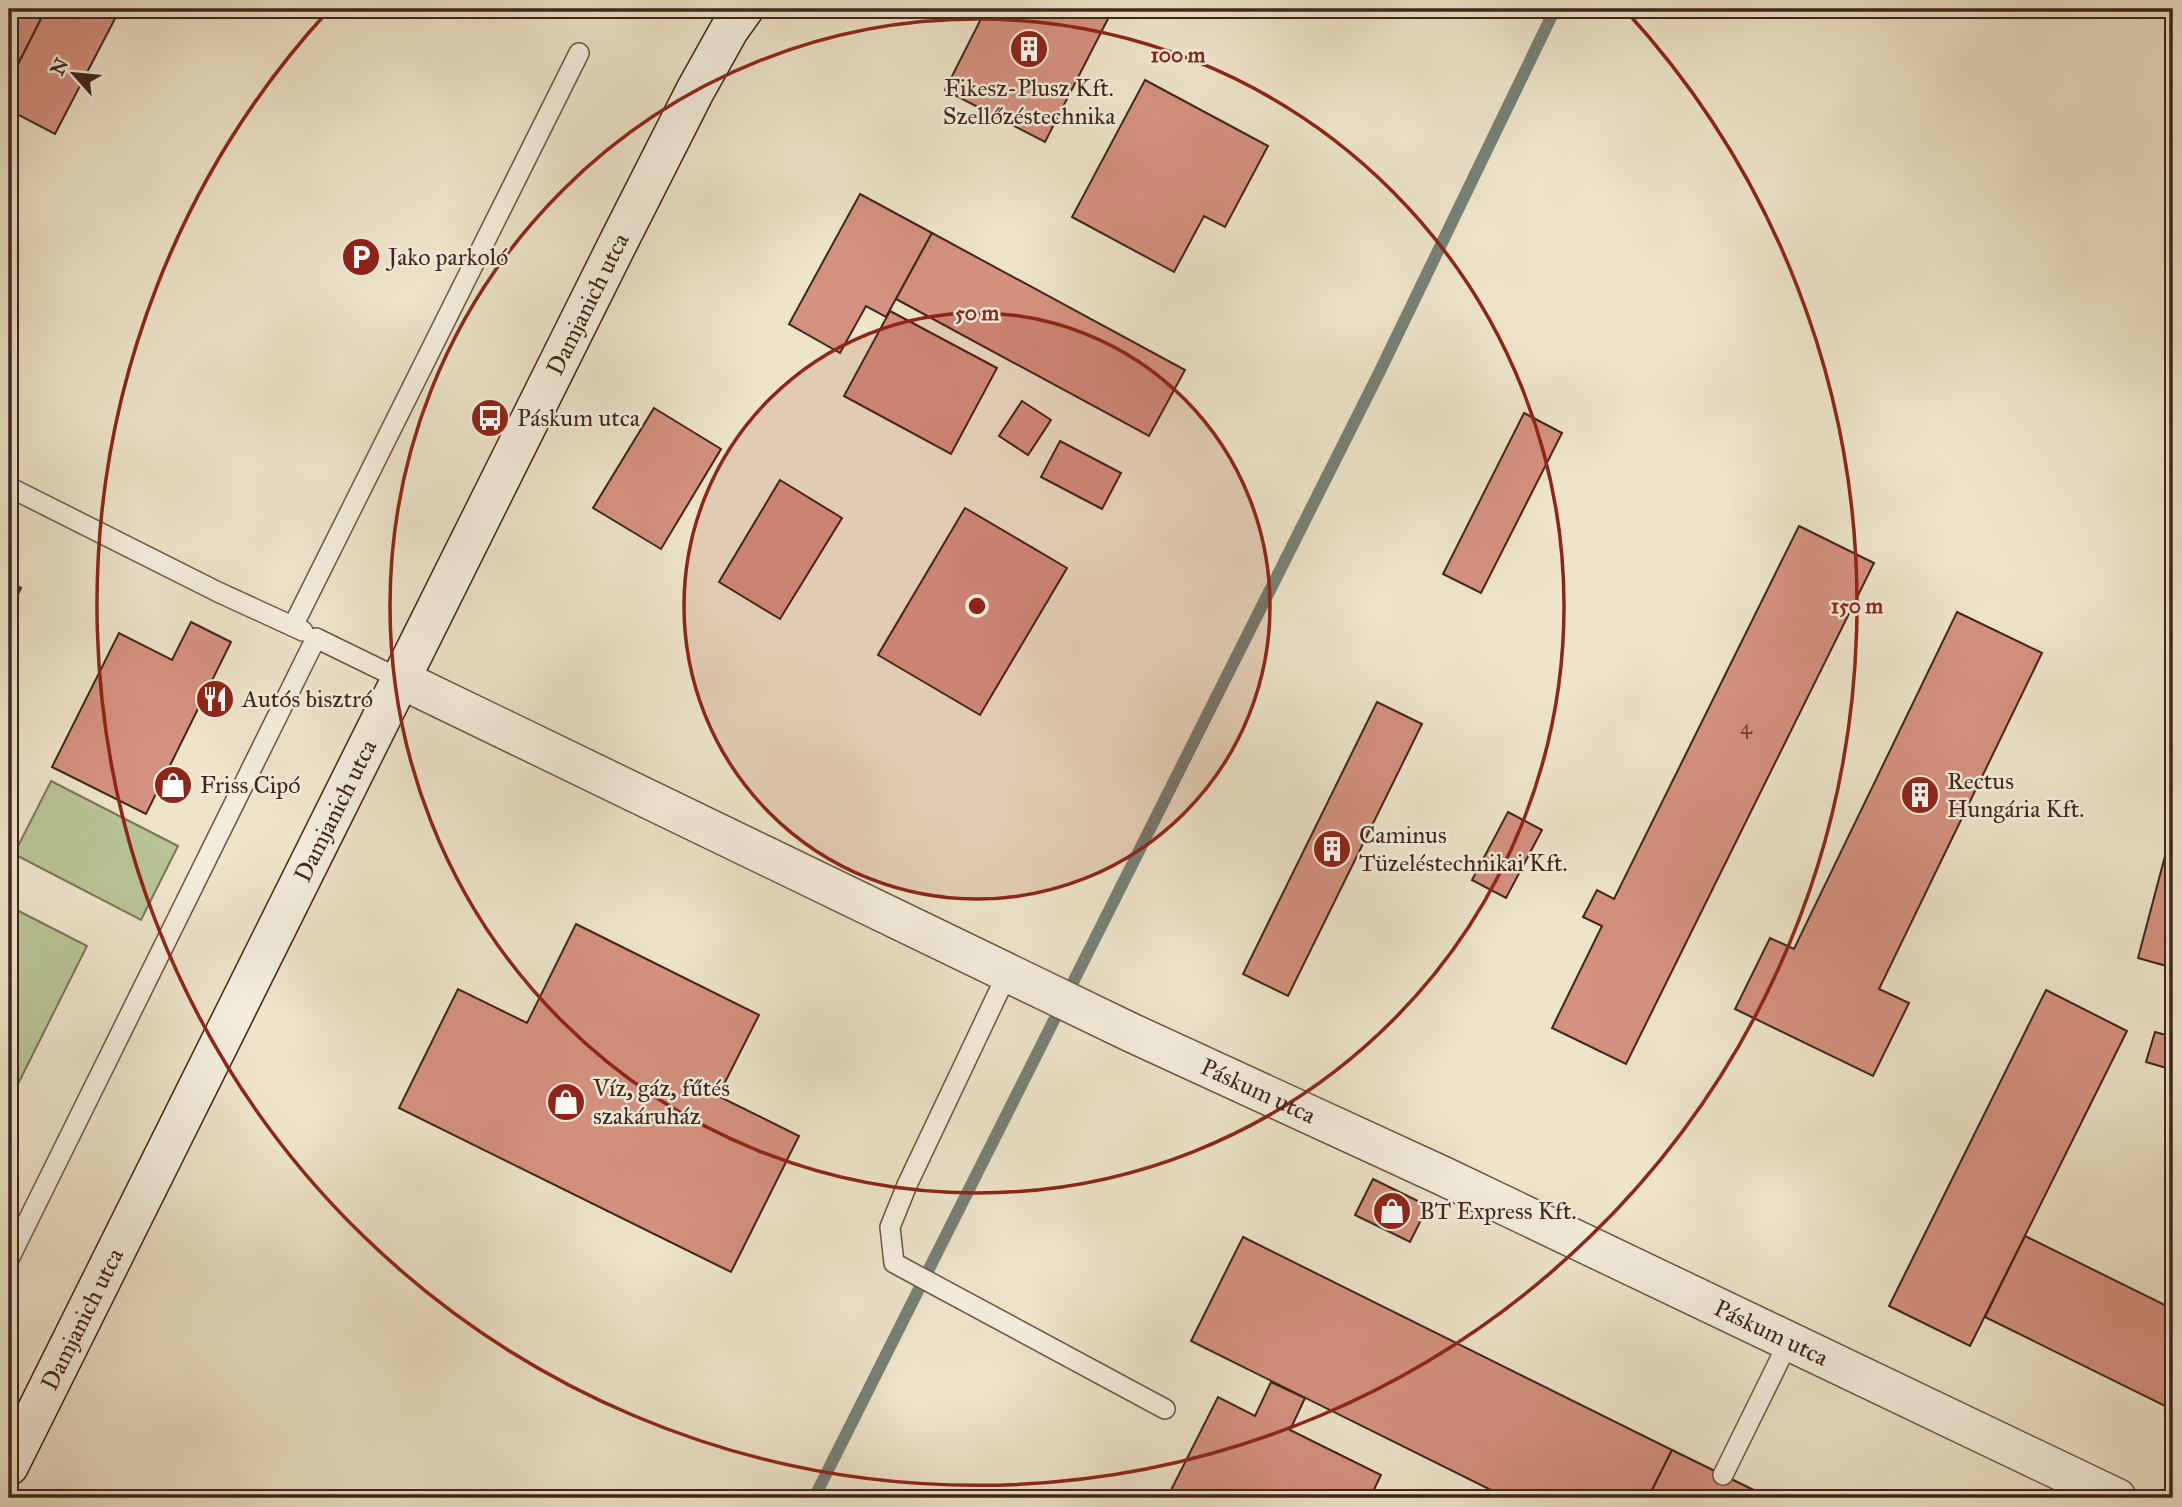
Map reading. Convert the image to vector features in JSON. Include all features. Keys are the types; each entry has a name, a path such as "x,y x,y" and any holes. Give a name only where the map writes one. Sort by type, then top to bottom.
{"street":[{"name":"Damjanich utca","path":"9,1466 689,102 729,30 744,9"},
{"name":"Páskum utca","path":"400,679 1132,1033 1443,1176 2117,1498"}],"lane":[{"path":"293,626 579,53"},
{"path":"9,487 218,592 400,679"},
{"path":"9,1259 316,638"},
{"path":"1015,976 890,1227 894,1264 1165,1409"},
{"path":"1723,1475 1789,1341"}],"green space":[{"path":"51,781 178,846 141,920 14,854"},
{"path":"9,906 87,946 9,1102"}],"building":[{"path":"9,9 46,9 9,82"},
{"path":"46,9 120,9 55,134 9,110 9,82"},
{"name":"Fikesz-Plusz Kft. Szellőzéstechnika","path":"986,9 1113,9 1045,142 945,90"},
{"path":"1145,80 1268,146 1225,227 1204,216 1174,272 1072,217"},
{"path":"860,194 932,233 886,317 866,306 840,353 789,324"},
{"path":"932,233 1185,370 1149,436 896,299"},
{"path":"890,311 997,368 951,454 844,396"},
{"path":"1022,401 1051,420 1028,455 999,436"},
{"path":"654,408 721,449 661,549 593,508"},
{"path":"1524,413 1562,433 1481,593 1443,574"},
{"path":"1060,441 1121,473 1102,509 1041,477"},
{"path":"780,480 842,518 780,619 719,582"},
{"path":"965,508 1067,568 980,715 878,655"},
{"path":"1799,526 1874,563 1626,1064 1552,1028 1602,926 1583,917 1597,890 1614,899"},
{"path":"9,582 21,588 9,612"},
{"name":"Rectus Hungária Kft.","path":"1957,612 2042,653 1879,989 1909,1003 1873,1076 1735,1009 1770,938 1794,949"},
{"path":"191,622 231,642 146,814 52,767 119,633 172,660"},
{"name":"Caminus Tüzeléstechnikai Kft.","path":"1377,702 1422,724 1288,996 1243,974"},
{"path":"1508,812 1542,830 1506,898 1472,880"},
{"path":"2173,826 2173,954 2170,967 2138,958"},
{"name":"Víz, gáz, fűtés szakáruház","path":"576,924 759,1015 718,1096 799,1136 731,1272 399,1108 458,989 527,1023"},
{"path":"2046,990 2127,1031 1970,1346 1889,1306"},
{"path":"2155,1032 2173,1037 2173,1070 2146,1062"},
{"name":"BT Express Kft.","path":"1373,1179 1428,1206 1410,1242 1355,1215"},
{"path":"2025,1236 2173,1309 2173,1410 1985,1317"},
{"path":"1243,1237 1672,1450 1648,1498 1507,1498 1191,1341"},
{"path":"1271,1382 1305,1398 1290,1430 1381,1475 1370,1498 1167,1498 1218,1397 1255,1416"},
{"path":"1672,1450 1770,1498 1648,1498"}],"waterway":[{"path":"814,1498 1379,373 1555,9"}],"place":[{"name":"Fikesz-Plusz Kft. Szellőzéstechnika","path":"1029,49"},
{"name":"Jako parkoló","path":"361,257"},
{"name":"Páskum utca","path":"490,418"},
{"name":"Autós bisztró","path":"215,699"},
{"name":"Friss Cipó","path":"173,785"},
{"name":"Rectus Hungária Kft.","path":"1920,795"},
{"name":"Caminus Tüzeléstechnikai Kft.","path":"1332,849"},
{"name":"Víz, gáz, fűtés szakáruház","path":"566,1102"},
{"name":"BT Express Kft.","path":"1392,1211"}]}
